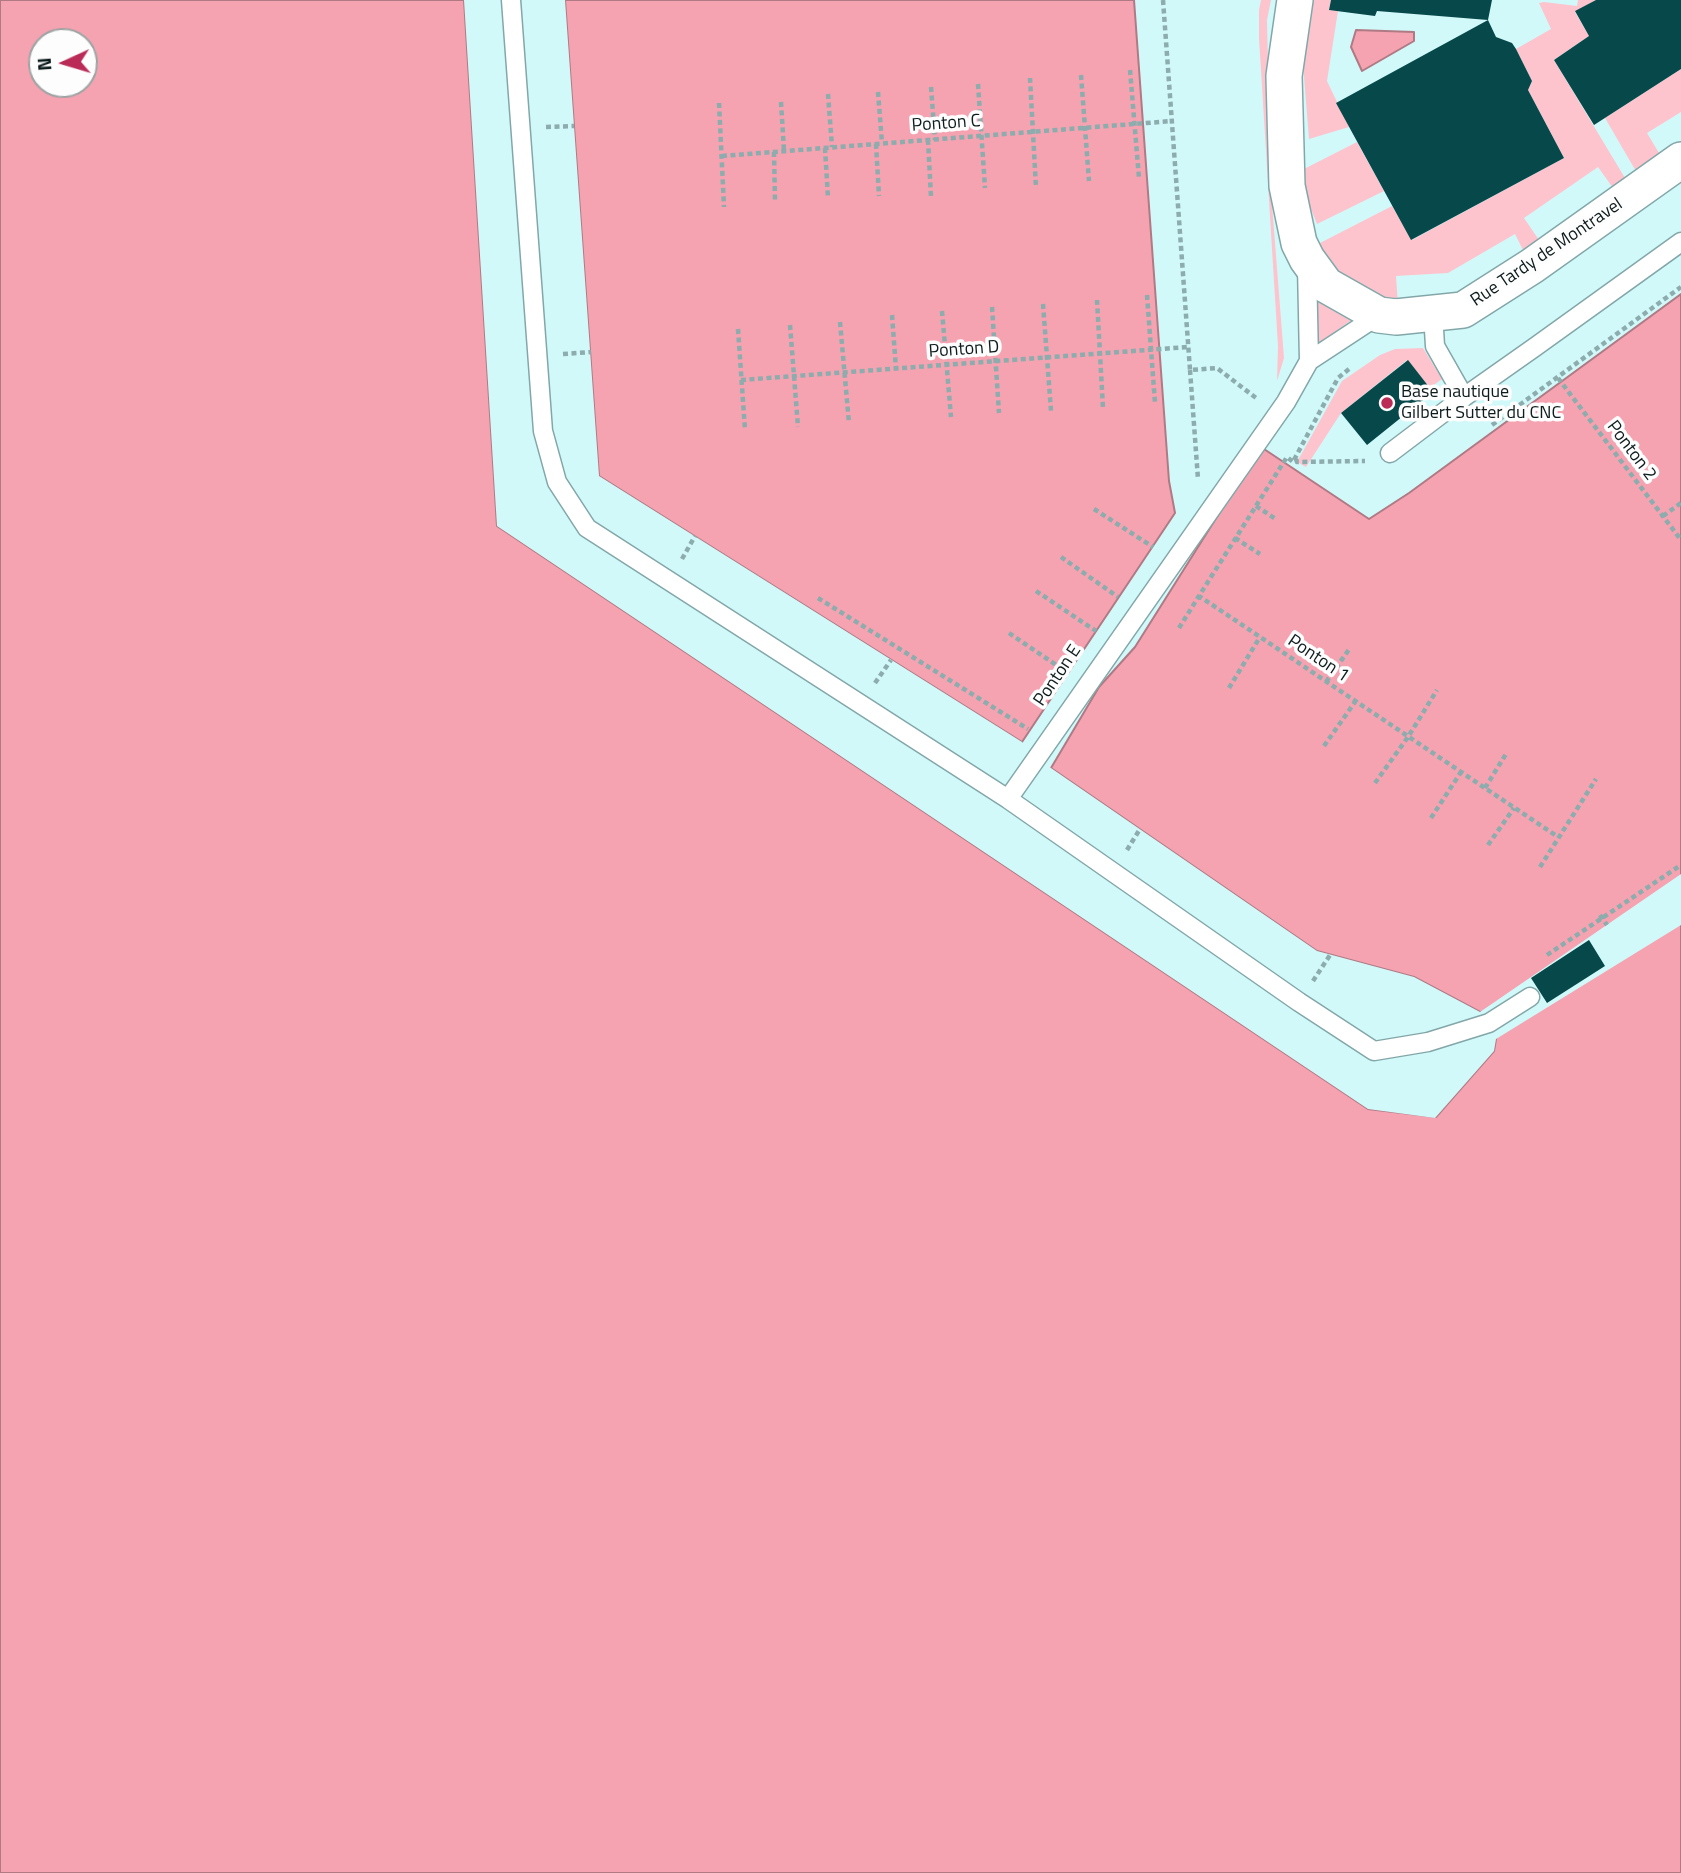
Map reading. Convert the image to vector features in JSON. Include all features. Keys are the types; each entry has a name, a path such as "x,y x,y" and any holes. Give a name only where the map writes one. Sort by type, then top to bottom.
{"street":[{"name":"Rue Tardy de Montravel","path":"1295,0 1284,76 1287,187 1299,243 1326,285 1379,315 1396,317 1463,310 1532,266 1681,160"}],"lane":[{"path":"512,0 543,431 557,482 587,528 1008,799 1299,1002 1374,1051 1428,1042 1489,1023 1530,997"},
{"path":"1390,453 1681,242"},
{"path":"1307,259 1309,361"},
{"path":"1433,313 1436,346 1464,397"},
{"path":"1008,799 1286,402 1309,361 1379,315"}],"path":[{"path":"1163,0 1199,492"},
{"path":"1130,70 1139,178"},
{"path":"1081,75 1089,181"},
{"path":"1030,78 1037,188"},
{"path":"978,84 985,188"},
{"path":"931,88 935,139"},
{"path":"878,92 879,196"},
{"path":"828,94 832,147"},
{"path":"781,102 784,151"},
{"path":"719,103 724,207"},
{"name":"Ponton C","path":"722,156 1172,121"},
{"path":"928,140 931,197"},
{"path":"825,148 828,198"},
{"path":"774,152 775,201"},
{"path":"1492,425 1681,287"},
{"path":"1147,295 1155,403"},
{"path":"1097,300 1103,408"},
{"path":"1043,304 1051,411"},
{"path":"992,307 999,413"},
{"path":"942,311 951,417"},
{"path":"891,315 896,369"},
{"path":"840,322 849,423"},
{"path":"790,325 798,427"},
{"path":"738,329 745,430"},
{"name":"Ponton D","path":"741,380 1188,347"},
{"path":"1190,370 1217,368 1277,414"},
{"name":"Ponton 2","path":"1558,378 1681,540"},
{"path":"1178,628 1287,457 1293,462 1307,437"},
{"path":"1295,458 1297,462 1371,460 1390,453"},
{"path":"1662,516 1681,503"},
{"path":"1256,506 1277,520"},
{"path":"1094,509 1159,551"},
{"path":"1235,538 1260,554"},
{"path":"1060,557 1125,602"},
{"path":"1037,591 1102,635"},
{"name":"Ponton 1","path":"1199,596 1558,837"},
{"name":"Ponton E","path":"818,598 1035,733"},
{"path":"1009,633 1074,677"},
{"path":"1229,688 1259,637"},
{"path":"1326,682 1350,648"},
{"path":"1375,783 1437,690"},
{"path":"1324,746 1355,702"},
{"path":"1485,788 1506,754"},
{"path":"1431,818 1461,772"},
{"path":"1540,867 1596,779"},
{"path":"1488,845 1514,808"},
{"path":"1548,955 1681,865"},
{"path":"1600,915 1607,925"}],"shaded area":[{"path":"0,0 464,0 497,526 1368,1109 1436,1117 1494,1051 1496,1039 1480,1012 1414,977 1317,951 1051,768 1099,687 1135,647 1261,447 1369,519 1409,493 1681,294 1681,1873 0,1873"},
{"path":"565,0 1134,0 1169,481 1175,513 1022,742 599,476"},
{"path":"1261,0 1271,0 1267,20 1271,191 1284,358 1277,381 1278,346 1259,38"},
{"path":"1309,0 1331,0 1329,10 1338,11 1327,81 1349,127 1309,139 1303,29"},
{"path":"1578,0 1596,0 1575,12 1589,36 1554,60 1625,178 1613,188 1598,167 1524,218 1539,240 1525,254 1515,234 1448,273 1396,276 1398,305 1331,270 1320,243 1392,206 1412,240 1564,158 1528,90 1532,81 1516,49 1551,29 1539,3 1577,6"},
{"path":"1356,30 1414,32 1414,41 1362,71 1351,47"},
{"path":"1681,69 1681,112 1647,133 1662,158 1637,173 1605,118"},
{"path":"1357,142 1384,191 1317,224 1307,199 1304,169"},
{"path":"1318,294 1332,310 1353,319 1318,344"},
{"path":"1423,348 1442,379 1430,388 1407,360 1341,413 1306,467 1297,462 1342,381 1380,355 1395,349"}],"pier":[{"path":"464,0 468,0 501,524 1370,1106 1434,1114 1491,1049 1492,1039 1478,1015 1412,980 1315,954 1049,771 1048,766 1317,951 1414,977 1480,1012 1681,874 1681,925 1496,1039 1494,1051 1435,1118 1368,1109 497,526"},
{"path":"562,0 565,0 599,476 1024,745 596,478"}],"building":[{"path":"1331,0 1492,0 1488,20 1377,11 1375,16 1329,10"},
{"path":"1596,0 1681,0 1681,69 1594,125 1554,60 1589,36 1575,11"},
{"path":"1488,20 1496,37 1512,43 1516,49 1532,81 1528,90 1564,158 1411,240 1336,103"},
{"name":"Base nautique Gilbert Sutter du CNC","path":"1408,360 1433,392 1367,445 1341,413"},
{"path":"1589,940 1605,966 1547,1003 1531,978"}],"place":[{"name":"Base nautique Gilbert Sutter du CNC","path":"1387,403"}]}
